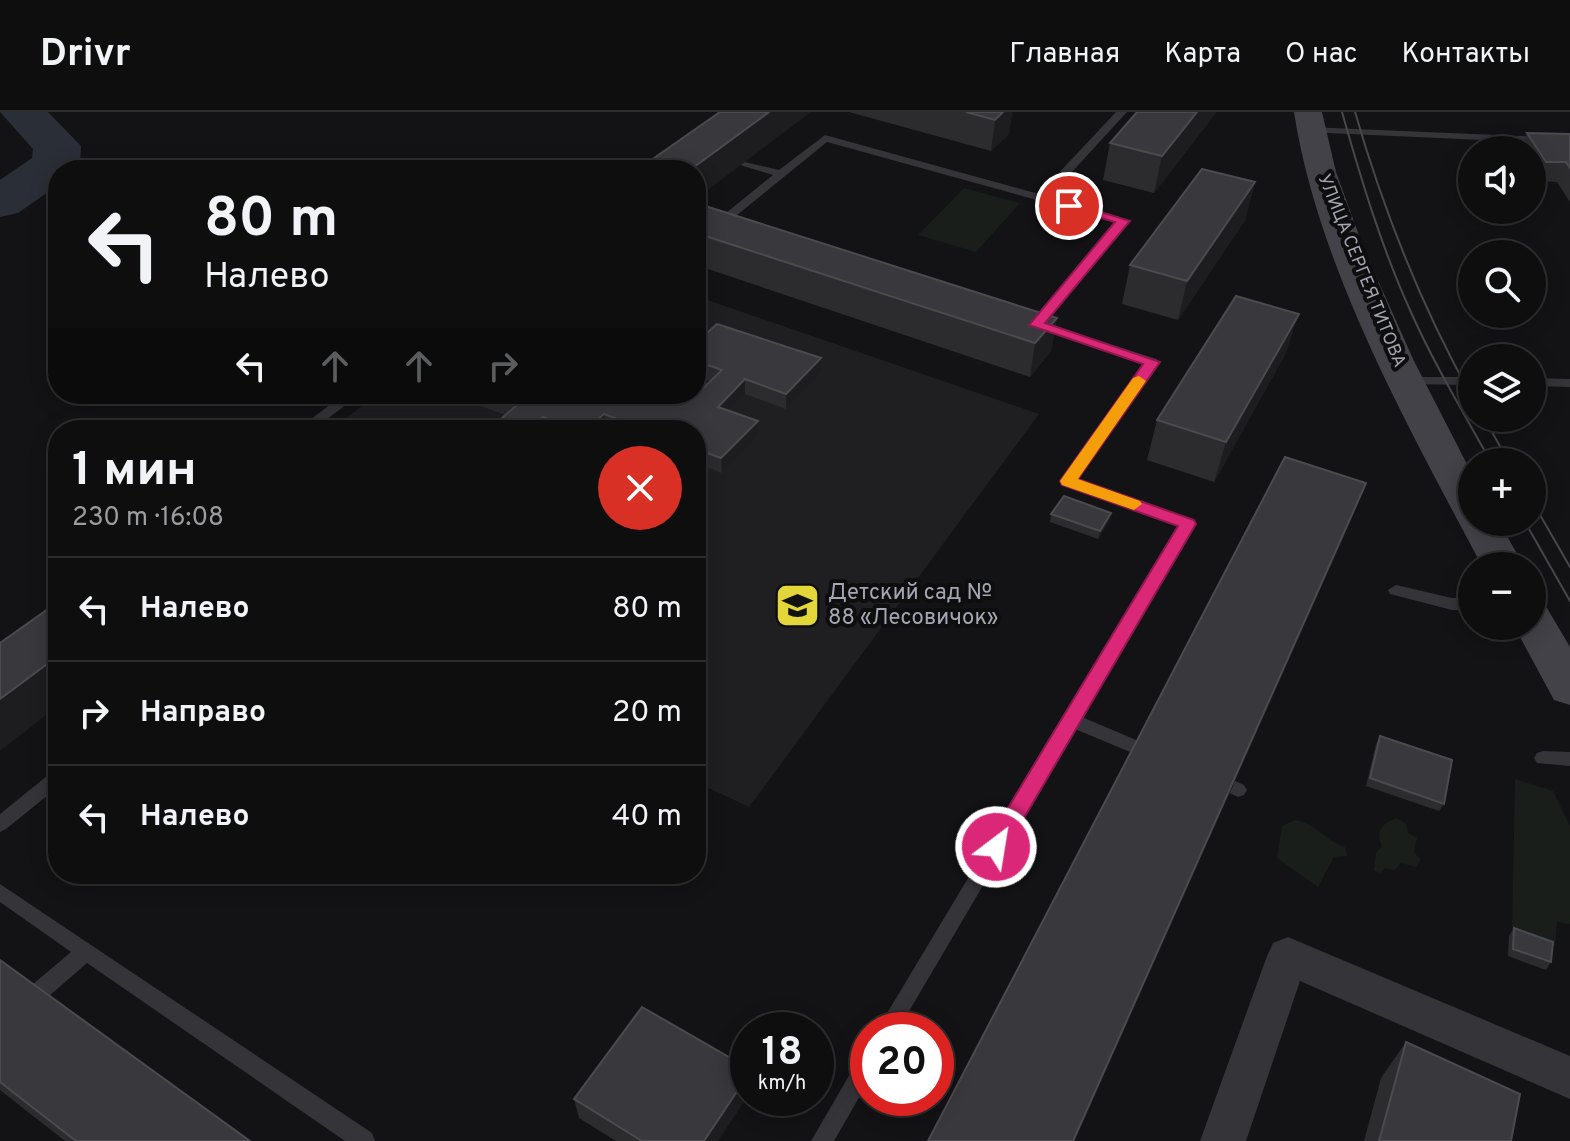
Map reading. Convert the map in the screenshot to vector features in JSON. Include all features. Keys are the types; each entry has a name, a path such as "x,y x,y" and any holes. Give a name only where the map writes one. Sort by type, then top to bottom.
{"main road":[{"name":"УЛИЦА СЕРГЕЯ ТИТОВА","path":"1308,121 1329,200 1384,338 1458,483"},
{"path":"1544,640 1570,688"}],"street":[{"path":"1223,1141 1288,956 1570,1078"}],"lane":[{"path":"1042,198 1122,112"},
{"path":"1308,121 1570,141"},
{"path":"733,230 717,225 825,138 1123,221 1028,323 1152,362 1068,481 1188,524 898,1012"},
{"path":"744,163 781,174"},
{"path":"1405,381 1458,381"},
{"path":"1546,382 1570,383"},
{"path":"318,420 339,404"},
{"path":"1396,590 1458,604"},
{"path":"1071,720 1142,750"},
{"path":"1543,758 1570,759"},
{"path":"0,824 48,785"},
{"path":"0,892 364,1141"},
{"path":"33,997 86,951"},
{"path":"822,1141 850,1093"}],"shaded area":[{"path":"964,188 1020,203 976,252 918,235"},
{"name":"Детский сад № 88 «Лесовичок»","path":"706,299 1039,414 749,807 706,787 706,420 343,420 365,404 706,404"},
{"path":"1515,779 1553,791 1570,826 1570,924 1557,922 1555,946 1512,933"},
{"path":"1397,818 1406,824 1408,833 1417,838 1414,853 1421,859 1416,867 1401,863 1395,870 1385,868 1381,873 1374,871 1376,853 1382,846 1379,836 1381,828"},
{"path":"1295,820 1345,847 1347,856 1334,857 1318,887 1277,858 1282,826"}],"building":[{"path":"720,112 769,112 704,160 651,160"},
{"path":"966,112 1003,112 995,120"},
{"path":"1137,112 1197,112 1162,156 1110,143"},
{"path":"1527,133 1570,134 1570,168 1566,162 1546,162 1546,136 1529,136"},
{"path":"1202,169 1255,182 1187,281 1130,265"},
{"path":"706,206 1057,318 1035,343 706,236"},
{"path":"1236,296 1299,314 1226,442 1157,420"},
{"path":"717,324 821,358 786,394 745,379 718,407 758,421 721,458 706,453 706,420 620,420 604,414 597,420 551,420 543,417 540,420 500,420 517,405 514,404 706,404 706,385 722,370 706,364 706,334"},
{"path":"1285,457 1366,483 1073,1141 928,1141 941,1116 954,1116 954,1091"},
{"path":"1064,496 1111,513 1100,531 1051,514"},
{"path":"48,609 48,663 0,699 0,643"},
{"path":"1380,736 1452,760 1444,804 1370,778"},
{"path":"1514,928 1553,942 1551,962 1513,949"},
{"path":"0,960 250,1141 76,1141 0,1082"},
{"path":"642,1007 730,1058 730,1102 704,1141 642,1141 574,1099"},
{"path":"1406,1042 1520,1094 1511,1141 1379,1141"}],"waterway":[{"path":"22,112 57,146 56,160"},
{"path":"0,202 48,169"}],"tram line":[{"path":"1342,112 1372,212 1400,286 1428,349 1483,448"},
{"path":"1355,112 1405,258 1458,371"},
{"path":"1492,432 1501,448"},
{"path":"1546,525 1570,567"},
{"path":"1533,536 1570,601"}],"slow traffic":[{"path":"1134,504 1068,481 1139,381"}],"place":[{"name":"Детский сад № 88 «Лесовичок»","path":"797,606"}],"route":[{"path":"996,847 1188,524 1068,481 1152,362 1036,325 1123,221 1069,206"}]}
